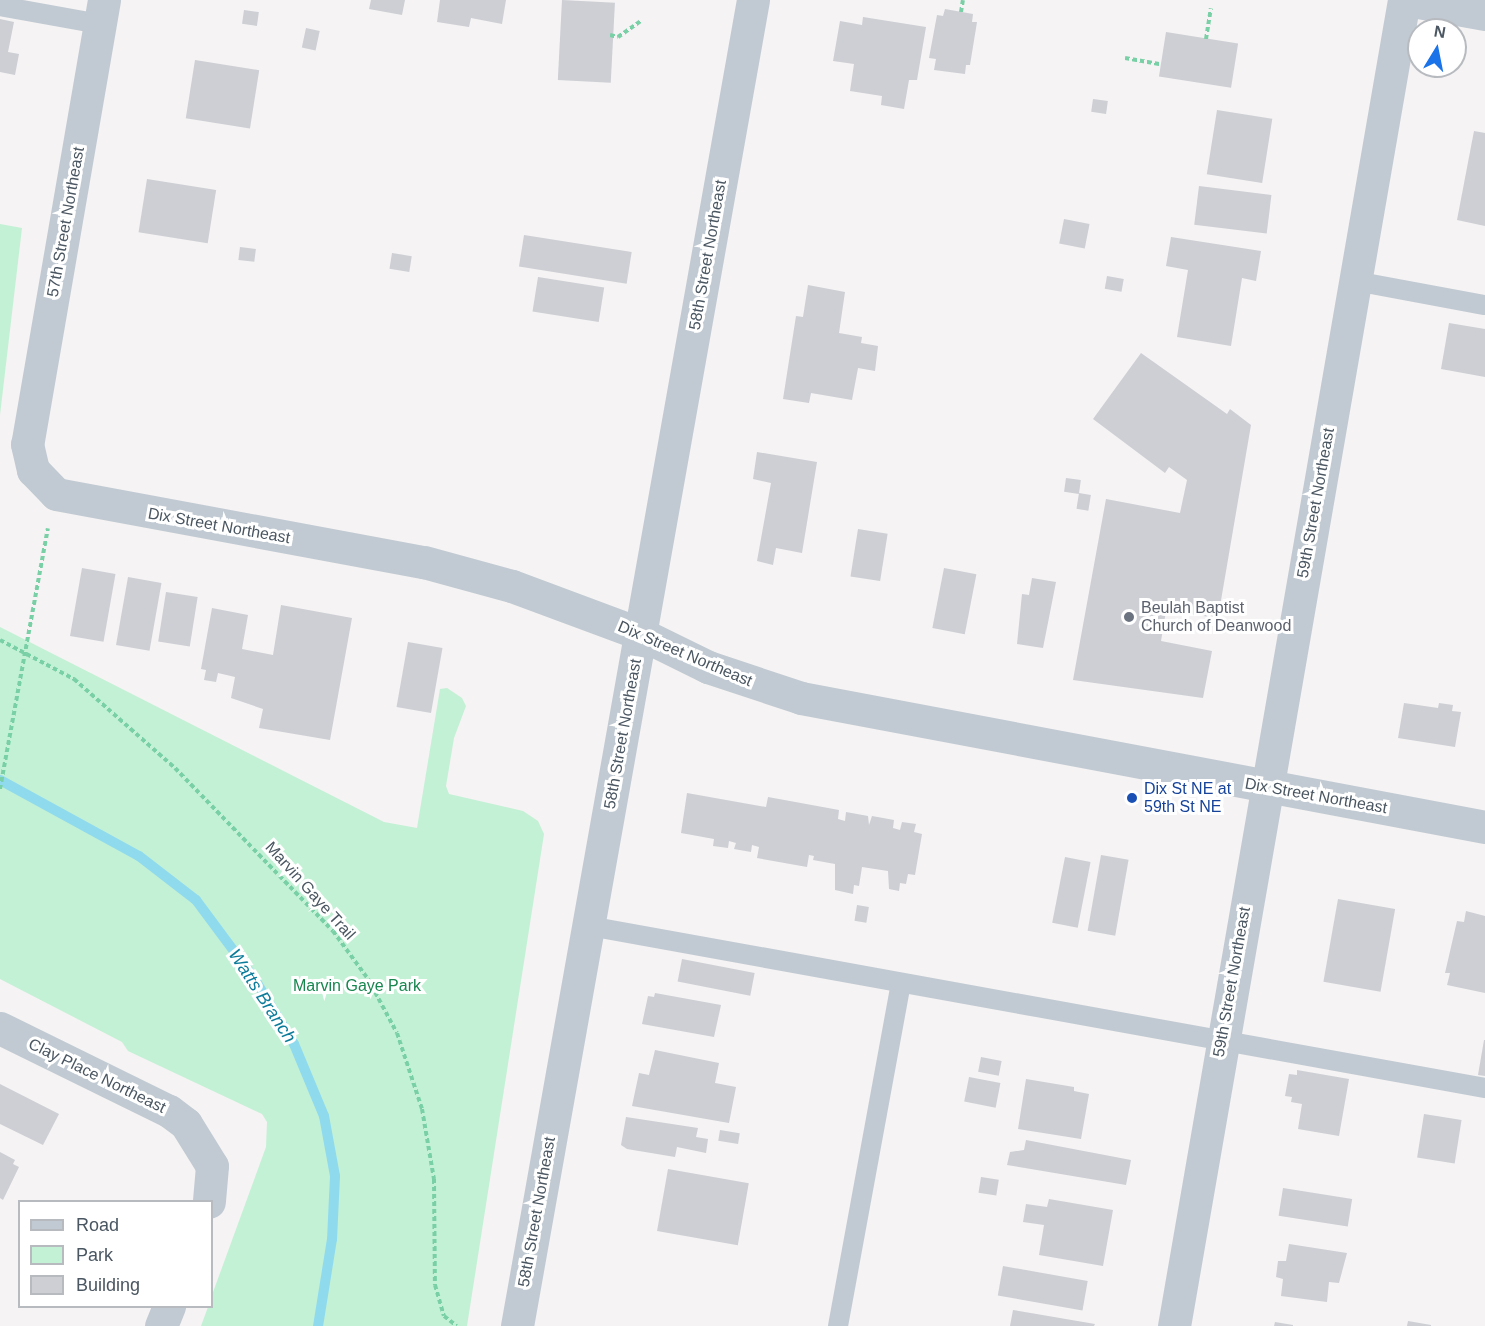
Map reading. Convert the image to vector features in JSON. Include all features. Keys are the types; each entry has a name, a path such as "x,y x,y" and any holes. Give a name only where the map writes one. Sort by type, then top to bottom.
{"street":[{"name":"58th Street Northeast","path":"517,1326 753,0"},
{"path":"1405,0 1485,14"},
{"name":"59th Street Northeast","path":"1174,1326 1265,787 1405,0"},
{"name":"57th Street Northeast","path":"56,494 33,470 27,444 102,12"},
{"name":"Dix Street Northeast","path":"56,494 424,562 512,586 641,634 708,667 801,698 1485,827"},
{"name":"Clay Place Northeast","path":"0,1028 169,1111 186,1124 212,1166 210,1199"},
{"path":"161,1326 168,1308"}],"lane":[{"path":"0,6 102,12"},
{"path":"1355,281 1485,305"},
{"path":"589,926 1485,1088"},
{"path":"838,1326 901,984"}],"path":[{"path":"961,12 963,0"},
{"path":"1206,39 1211,8"},
{"path":"610,35 618,37 641,21"},
{"path":"1125,58 1160,64"},
{"path":"0,789 56,494"},
{"name":"Marvin Gaye Trail","path":"0,640 74,679 175,768 333,931 368,979 397,1033 422,1109 434,1179 435,1286 444,1316 457,1326"}],"green space":[{"path":"0,224 22,228 0,415"},
{"name":"Marvin Gaye Park","path":"0,627 384,822 417,828 440,689 447,688 462,698 466,706 454,738 446,786 449,794 523,811 538,821 544,834 467,1326 201,1326 208,1308 213,1308 213,1292 266,1147 267,1122 262,1114 128,1051 122,1042 0,979"}],"building":[{"path":"371,0 405,0 402,15 369,9"},
{"path":"440,0 506,0 502,24 471,18 469,27 437,22"},
{"path":"562,0 615,3 611,83 558,80"},
{"path":"945,9 973,14 972,22 977,22 970,65 966,65 965,74 934,70 936,59 929,58 937,15 943,16"},
{"path":"244,10 259,12 257,26 242,24"},
{"path":"863,17 926,27 917,80 909,80 904,109 881,105 882,96 850,91 854,64 833,61 840,21 862,25"},
{"path":"0,19 14,22 8,52 19,54 15,75 0,72"},
{"path":"306,28 320,31 316,50 302,48"},
{"path":"1166,32 1238,43 1231,88 1159,76"},
{"path":"195,60 259,70 250,128 186,118"},
{"path":"1093,99 1108,101 1106,114 1091,112"},
{"path":"1217,110 1272,119 1262,183 1207,174"},
{"path":"1474,131 1485,133 1485,226 1457,220"},
{"path":"147,179 216,190 208,243 139,232"},
{"path":"1199,186 1271,195 1267,234 1194,225"},
{"path":"1064,219 1090,224 1085,249 1059,244"},
{"path":"524,235 632,252 627,284 519,267"},
{"path":"1171,237 1261,251 1256,281 1242,278 1231,346 1177,337 1188,270 1166,266"},
{"path":"240,247 256,249 254,262 238,260"},
{"path":"392,253 412,256 409,272 389,269"},
{"path":"1107,276 1124,279 1121,292 1105,289"},
{"path":"538,277 604,287 599,322 533,312"},
{"path":"808,285 845,292 839,333 862,337 861,343 878,346 875,371 858,368 852,400 811,393 809,403 783,399 796,316 803,317"},
{"path":"1449,323 1485,329 1485,377 1441,369"},
{"path":"1141,353 1227,414 1230,409 1251,425 1218,618 1166,611 1161,641 1212,651 1203,698 1073,680 1106,499 1180,513 1187,480 1169,467 1165,473 1093,419"},
{"path":"757,452 817,462 802,553 776,548 773,565 757,561 771,483 753,479"},
{"path":"1066,478 1081,480 1079,494 1064,492"},
{"path":"1079,493 1091,495 1088,511 1076,509"},
{"path":"858,529 888,534 880,581 850,576"},
{"path":"82,568 115,574 104,642 70,636"},
{"path":"944,568 976,574 965,634 932,628"},
{"path":"128,577 161,583 150,651 116,645"},
{"path":"1032,578 1056,582 1043,648 1017,644 1022,594 1029,595"},
{"path":"166,592 198,597 190,646 158,641"},
{"path":"281,605 352,618 330,740 259,728 263,709 231,698 235,677 218,673 216,682 204,680 206,670 201,669 212,608 248,615 242,649 273,655"},
{"path":"408,642 442,648 431,713 397,707"},
{"path":"1404,703 1438,708 1439,703 1453,705 1452,711 1461,712 1455,747 1398,738"},
{"path":"687,793 766,807 768,797 839,810 838,819 845,821 846,812 868,816 869,825 872,816 894,820 893,828 900,830 902,822 916,824 914,832 922,834 915,875 908,874 906,884 900,883 899,891 889,889 888,871 862,867 859,886 854,885 853,894 835,890 835,864 813,860 814,856 809,855 807,867 757,858 759,847 752,845 751,852 734,849 736,843 729,841 728,848 713,846 714,839 681,833"},
{"path":"1101,855 1129,860 1115,936 1088,931"},
{"path":"1065,857 1091,862 1078,928 1052,923"},
{"path":"1338,899 1395,909 1381,992 1323,982"},
{"path":"857,905 869,907 866,923 854,921"},
{"path":"1466,911 1485,916 1485,993 1447,985 1450,973 1445,973 1457,921 1464,922"},
{"path":"682,959 755,973 750,996 678,982"},
{"path":"655,993 721,1005 714,1037 642,1024 648,996 654,997"},
{"path":"1485,1040 1485,1076 1478,1075"},
{"path":"655,1050 719,1063 715,1083 736,1087 729,1123 632,1106 639,1073 649,1075"},
{"path":"981,1057 1002,1061 999,1076 978,1072"},
{"path":"1297,1070 1349,1079 1339,1136 1298,1129 1302,1104 1291,1102 1292,1097 1285,1096 1289,1074 1297,1075"},
{"path":"969,1077 1000,1083 996,1108 964,1102"},
{"path":"1026,1079 1074,1087 1074,1091 1089,1094 1081,1139 1018,1129"},
{"path":"0,1084 59,1114 43,1145 0,1124"},
{"path":"1424,1114 1462,1120 1455,1163 1417,1157"},
{"path":"626,1117 698,1128 696,1137 708,1139 706,1153 677,1147 675,1157 627,1149 621,1145"},
{"path":"720,1130 740,1133 738,1144 718,1141"},
{"path":"1026,1140 1131,1160 1126,1185 1007,1165 1010,1152 1024,1150"},
{"path":"0,1152 15,1160 13,1164 19,1167 3,1200 0,1198"},
{"path":"668,1169 749,1183 738,1245 657,1231"},
{"path":"981,1177 999,1180 996,1196 978,1193"},
{"path":"1283,1188 1352,1199 1348,1227 1279,1216"},
{"path":"1049,1199 1113,1210 1103,1266 1039,1255 1044,1225 1023,1222 1026,1204 1047,1207"},
{"path":"1289,1244 1347,1253 1339,1283 1329,1282 1327,1302 1281,1296 1283,1279 1276,1277 1278,1261 1286,1261"},
{"path":"1003,1266 1088,1281 1082,1310 998,1296"},
{"path":"1013,1310 1095,1324 1094,1326 1010,1326"},
{"path":"1408,1321 1431,1325 1431,1326 1407,1326"},
{"path":"1275,1322 1293,1325 1293,1326 1274,1326"}],"waterway":[{"name":"Watts Branch","path":"0,780 139,856 196,900 254,978 294,1044 324,1116 335,1176 332,1239 318,1326"}],"place":[{"name":"Beulah Baptist Church of Deanwood","path":"1129,617"},
{"name":"Dix St NE at 59th St NE","path":"1132,798"}]}
